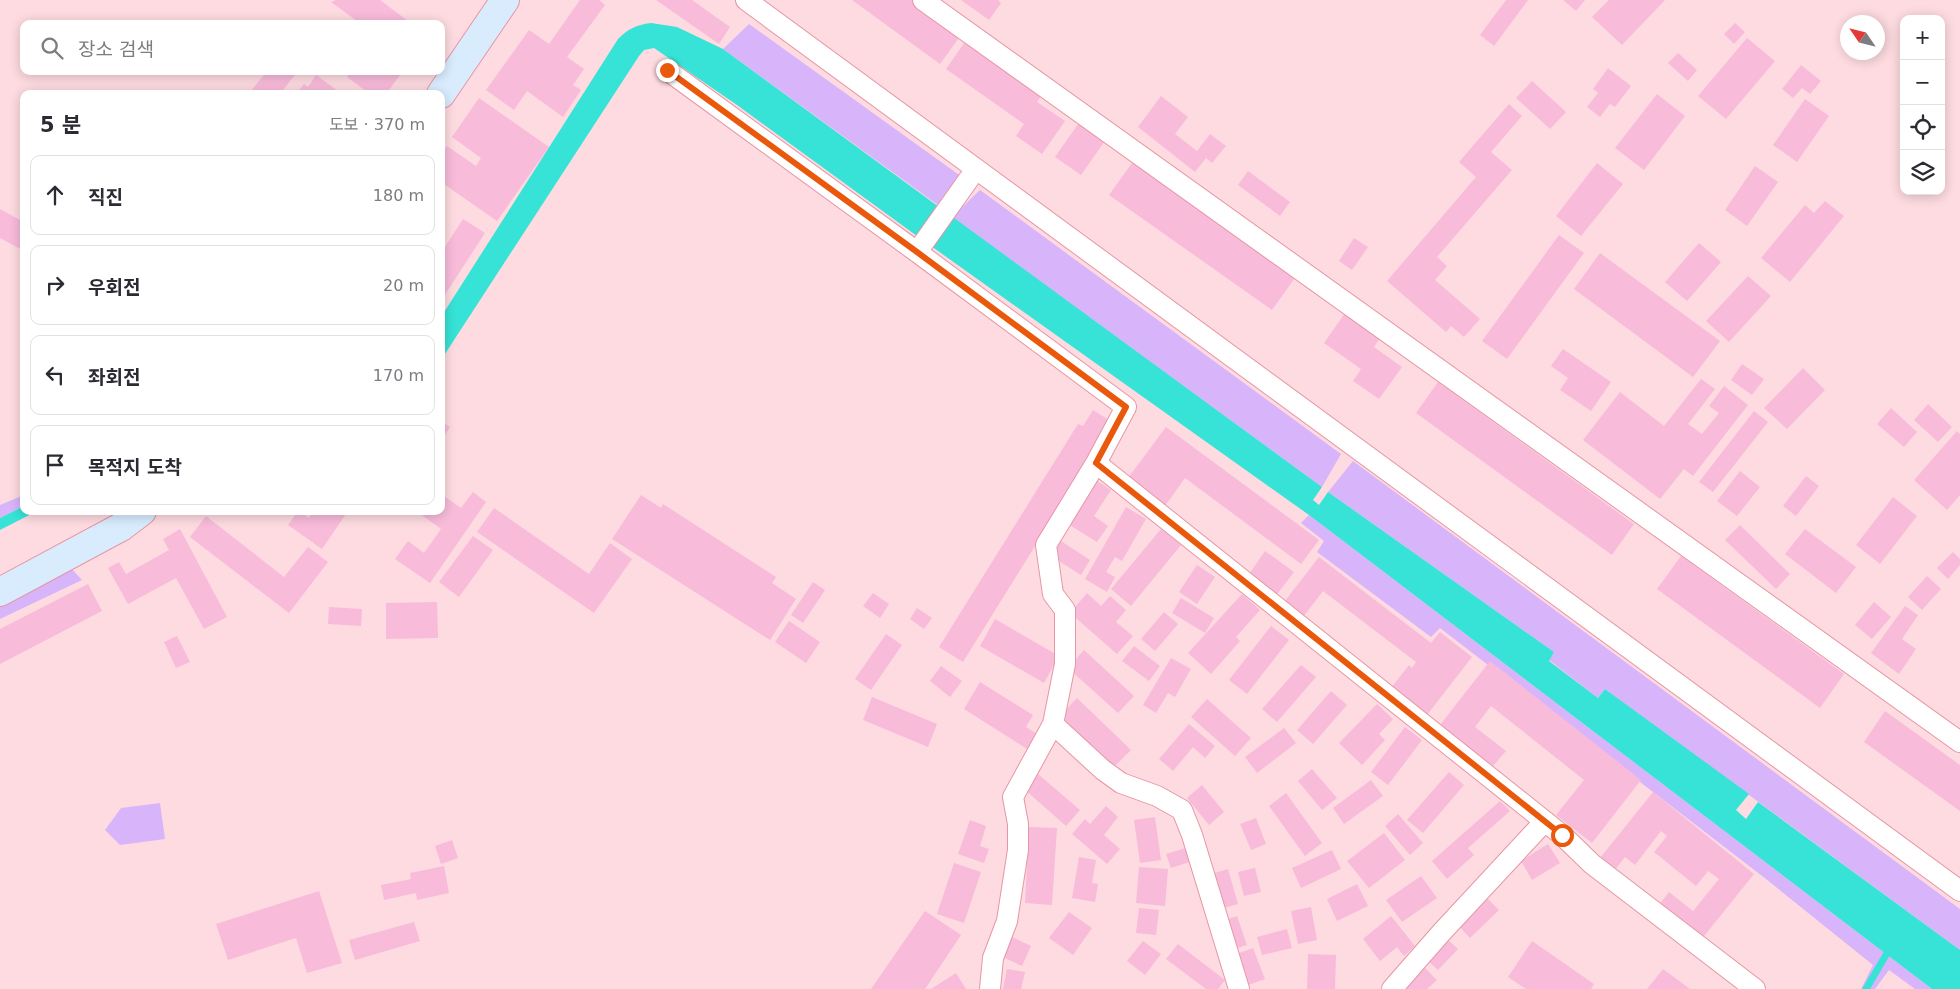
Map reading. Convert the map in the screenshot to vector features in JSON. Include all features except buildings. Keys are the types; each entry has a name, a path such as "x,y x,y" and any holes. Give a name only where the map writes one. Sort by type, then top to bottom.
{"street":[{"path":"444,90 505,0"},
{"path":"746,0 1960,891"},
{"path":"923,0 1960,742"},
{"path":"667,70 1126,407 1096,463 1046,545 1053,594 1065,610 1065,664 1052,724 1013,797 1018,824 1018,850 1007,921 993,958 990,989"},
{"path":"917,252 976,169"},
{"path":"1096,463 1545,821 1592,864 1755,989"},
{"path":"0,592 121,527 137,515"},
{"path":"1052,724 1103,770 1122,783 1156,796 1182,810 1192,835 1239,989"},
{"path":"1392,989 1545,821"}],"shaded area":[{"path":"749,24 962,177 942,208 723,49"},
{"path":"980,190 1341,454 1322,487 952,217"},
{"path":"1353,461 1960,909 1960,950 1605,689 1598,698 1549,660 1554,652 1328,492"},
{"path":"20,497 20,508 0,518 0,505"},
{"path":"1309,515 1932,989 1915,989 1889,970 1875,989 1861,989 1873,965 1766,879 1440,628 1431,637 1317,552 1324,541 1301,523"},
{"path":"70,567 82,580 0,619 0,602"},
{"path":"160,803 165,839 120,845 105,830 121,808"}],"water":[{"path":"651,23 677,27 723,49 1322,487 1313,500 1319,505 1328,492 1554,652 1549,661 1598,698 1605,689 1749,794 1736,810 1746,819 1758,802 1960,950 1960,989 1932,989 1309,515 917,236 737,105 654,48 644,50 639,56 445,354 445,311 618,39 633,28"},
{"path":"20,508 20,515 29,515 0,530 0,518"}],"waterway":[{"path":"1866,989 1890,948"}],"route":[{"path":"667,70 1126,407 1096,463 1562,835"}]}
